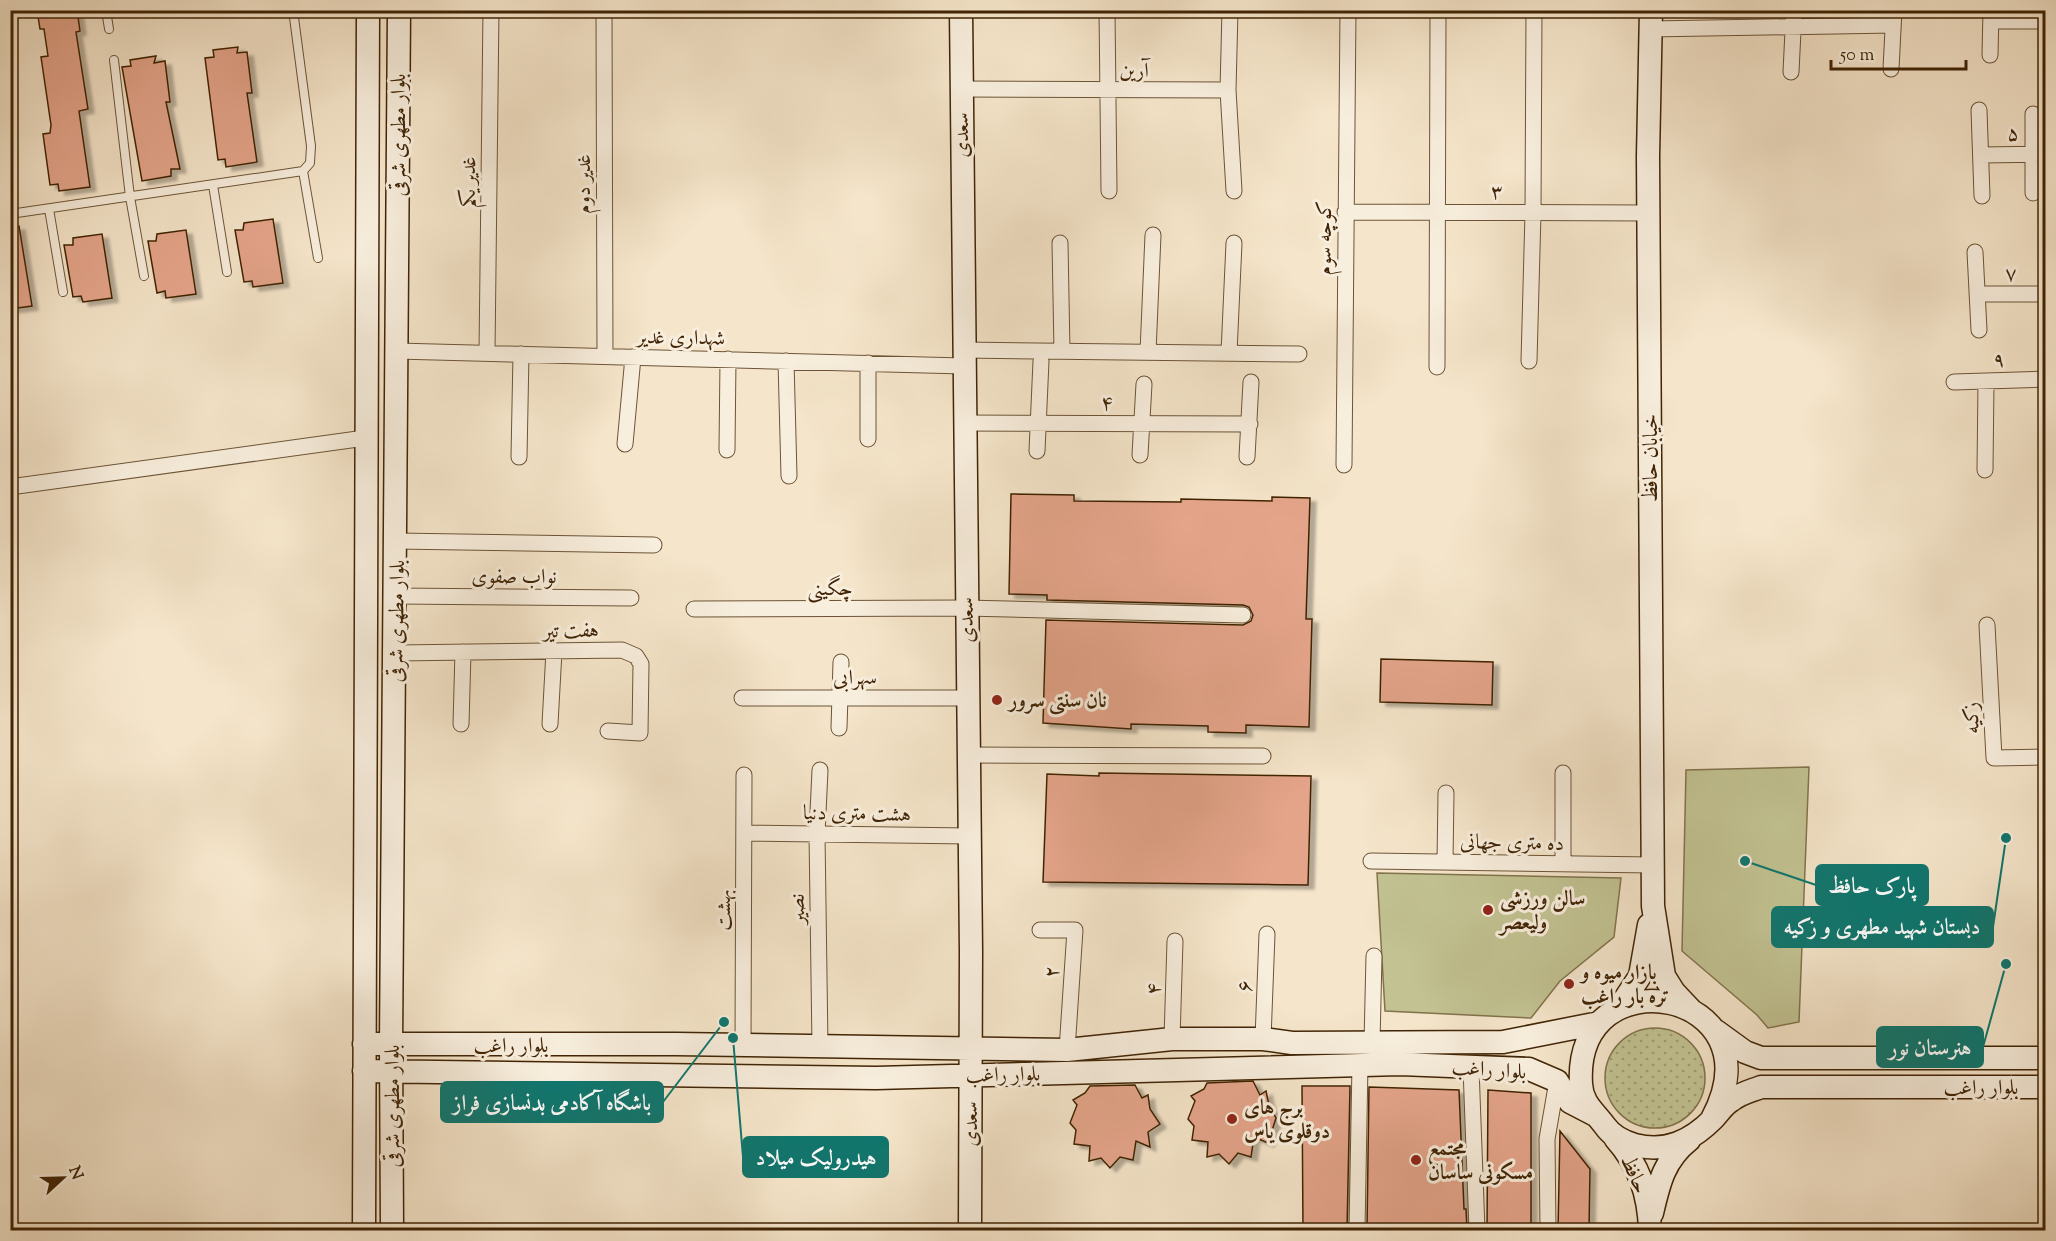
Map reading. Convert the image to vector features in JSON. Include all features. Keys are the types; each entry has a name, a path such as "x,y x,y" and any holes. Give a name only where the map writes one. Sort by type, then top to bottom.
{"street":[{"name":"بلوار مطهری شرقی","path":"364,1230 368,10"},
{"name":"بلوار مطهری شرقی","path":"392,1230 391,1045 399,10"},
{"name":"غدیر یکم","path":"487,353 491,10"},
{"name":"غدیر دوم","path":"603,10 605,356"},
{"name":"سعدی","path":"961,10 963,423 971,1049 970,1230"},
{"path":"1107,10 1109,191"},
{"path":"1230,10 1228,90 1234,191"},
{"name":"کوچه سوم","path":"1344,465 1348,10"},
{"path":"1437,367 1438,10"},
{"path":"1529,361 1533,213 1534,10"},
{"path":"1791,72 1794,10"},
{"path":"1990,55 1991,16 2046,21"},
{"path":"1651,20 1794,26 1893,18 1891,69"},
{"name":"خیابان حافظ","path":"1651,20 1648,213 1653,906 1664,976 1674,992 1691,1010"},
{"name":"آرین","path":"960,89 1228,90"},
{"path":"1979,110 1982,196"},
{"path":"2033,114 2039,154 2033,193"},
{"name":"۵","path":"1981,155 2039,154"},
{"name":"۳","path":"1345,212 1648,213"},
{"path":"1148,352 1153,235"},
{"path":"1060,243 1062,351"},
{"path":"1229,353 1234,243"},
{"path":"1975,252 1979,330"},
{"name":"۷","path":"1977,294 2046,294"},
{"name":"شهداری غدیر","path":"397,351 868,363 1062,351 1299,354"},
{"path":"519,457 521,354"},
{"path":"625,444 633,357"},
{"path":"727,450 728,359"},
{"path":"786,361 789,476"},
{"path":"1037,451 1041,361"},
{"path":"868,363 868,439"},
{"name":"۹","path":"1954,382 2046,379"},
{"path":"1984,470 1986,381"},
{"path":"1247,457 1251,382"},
{"path":"1140,455 1144,384"},
{"name":"۴","path":"963,423 1250,424"},
{"path":"10,487 365,438"},
{"path":"396,541 654,545"},
{"name":"نواب صفوی","path":"396,596 631,598"},
{"name":"چگینی","path":"694,609 966,608 1243,615"},
{"name":"زکیه","path":"1987,625 1994,758 2046,757"},
{"path":"550,724 554,651"},
{"name":"هفت تیر","path":"395,653 622,651 636,656 641,664 640,733 608,731"},
{"path":"461,724 463,652"},
{"path":"840,729 841,662"},
{"name":"سهرابی","path":"742,698 967,698"},
{"path":"968,755 1263,756"},
{"name":"نصیر","path":"820,770 818,834 820,1047"},
{"path":"1563,773 1563,864"},
{"name":"بهشت","path":"743,1046 744,775"},
{"path":"1445,862 1446,793"},
{"name":"هشت متری دنیا","path":"744,833 969,836"},
{"name":"ده متری جهانی","path":"1371,861 1653,865"},
{"name":"خیابان حافظ","path":"1619,1008 1640,976 1653,906"},
{"name":"۲","path":"1040,930 1075,930 1067,1050"},
{"name":"۶","path":"1263,1040 1267,934"},
{"name":"۴","path":"1172,1039 1175,941"},
{"path":"1372,1043 1374,956"},
{"path":"1643,1000 1668,1000 1691,1010 1712,1028 1723,1048 1728,1072 1724,1097 1712,1119 1694,1136 1671,1146 1647,1148 1624,1142 1590,1111 1581,1089 1580,1066 1586,1043 1599,1023 1619,1008 1643,1000"},
{"name":"بلوار راغب","path":"364,1044 1067,1050 1172,1039 1263,1040 1292,1043 1503,1042 1599,1023"},
{"name":"بلوار راغب","path":"1712,1028 1745,1052 1761,1058 2046,1058"},
{"path":"1357,1230 1360,1064"},
{"name":"بلوار راغب","path":"364,1071 876,1078 1360,1064 1529,1069 1557,1081 1570,1102 1603,1123"},
{"path":"1471,1068 1477,1230"},
{"path":"1548,1230 1547,1139 1557,1081"},
{"name":"بلوار راغب","path":"1712,1119 1729,1101 1761,1087 2046,1087"},
{"name":"حافظ","path":"1603,1123 1627,1152 1642,1180 1650,1227"},
{"name":"حافظ","path":"1650,1227 1660,1177 1671,1157 1694,1136"}],"lane":[{"path":"106,10 109,29"},
{"path":"10,214 303,171 310,163 311,146 293,11 325,10"},
{"path":"114,60 130,197 144,276"},
{"path":"303,171 318,258"},
{"path":"213,185 227,272"},
{"path":"49,208 63,291"}],"green space":[{"path":"1809,767 1799,1022 1768,1028 1757,1015 1682,951 1686,770"},
{"path":"1377,873 1621,878 1614,937 1560,981 1531,1018 1385,1011"},
{"path":"1655,1028 1674,1031 1691,1042 1702,1059 1705,1078 1702,1097 1691,1114 1674,1125 1655,1128 1636,1125 1619,1114 1608,1097 1605,1078 1608,1059 1619,1042 1636,1031"}],"building":[{"path":"37,10 77,10 80,31 76,32 88,109 79,111 90,187 59,191 58,184 50,185 43,134 50,133 51,125 41,57 48,56 44,29 40,29"},
{"path":"238,47 237,53 247,52 252,93 247,93 257,162 226,167 225,159 218,160 205,58 214,57 213,50"},
{"path":"156,56 154,63 165,61 170,102 166,102 180,169 171,169 171,176 142,181 122,67 131,66 130,60"},
{"path":"273,219 283,283 253,287 252,281 244,282 235,230 243,230 244,223"},
{"path":"19,226 32,306 10,309 10,227"},
{"path":"186,230 196,294 166,298 165,291 157,293 148,241 156,241 157,234"},
{"path":"102,234 112,298 83,302 81,296 73,297 64,245 73,245 73,238"},
{"path":"1011,494 1074,495 1074,501 1181,502 1181,499 1272,501 1272,497 1310,498 1306,619 1312,619 1309,727 1246,725 1246,733 1208,732 1208,726 1131,724 1131,729 1043,723 1046,620 1243,625 1251,621 1253,615 1249,607 1243,605 1047,600 1047,595 1009,594"},
{"path":"1381,659 1493,662 1492,705 1380,702"},
{"path":"1099,773 1311,776 1308,885 1043,882 1047,774 1099,776"},
{"name":"برج های دوقلوی یاس","path":"1253,1081 1260,1095 1266,1091 1269,1105 1276,1118 1268,1143 1254,1137 1251,1157 1238,1153 1229,1164 1219,1154 1207,1157 1208,1142 1192,1140 1194,1126 1188,1119 1195,1101 1191,1096 1204,1089 1207,1083"},
{"path":"1135,1085 1142,1098 1148,1095 1150,1109 1160,1124 1148,1132 1150,1147 1136,1141 1133,1160 1120,1157 1110,1168 1101,1158 1089,1161 1090,1146 1074,1144 1076,1130 1070,1123 1077,1105 1073,1100 1085,1093 1090,1086"},
{"path":"1302,1086 1350,1086 1347,1230 1303,1230"},
{"name":"مجتمع مسکونی ساسان","path":"1369,1087 1459,1090 1467,1230 1367,1230"},
{"name":"مجتمع مسکونی ساسان","path":"1488,1090 1531,1093 1531,1230 1487,1230"},
{"name":"مجتمع مسکونی ساسان","path":"1560,1131 1590,1169 1589,1230 1558,1230"}],"place":[{"name":"نان سنتی سرور","path":"997,700"},
{"name":"دبستان شهید مطهری و زکیه","path":"2006,838"},
{"name":"پارک حافظ","path":"1745,861"},
{"name":"سالن ورزشی ولیعصر","path":"1488,910"},
{"name":"هنرستان نور","path":"2006,964"},
{"name":"بازار میوه و تره بار راغب","path":"1569,984"},
{"name":"باشگاه آکادمی بدنسازی فراز","path":"724,1022"},
{"name":"هیدرولیک میلاد","path":"733,1038"},
{"name":"برج های دوقلوی یاس","path":"1232,1119"},
{"name":"مجتمع مسکونی ساسان","path":"1416,1160"}]}
